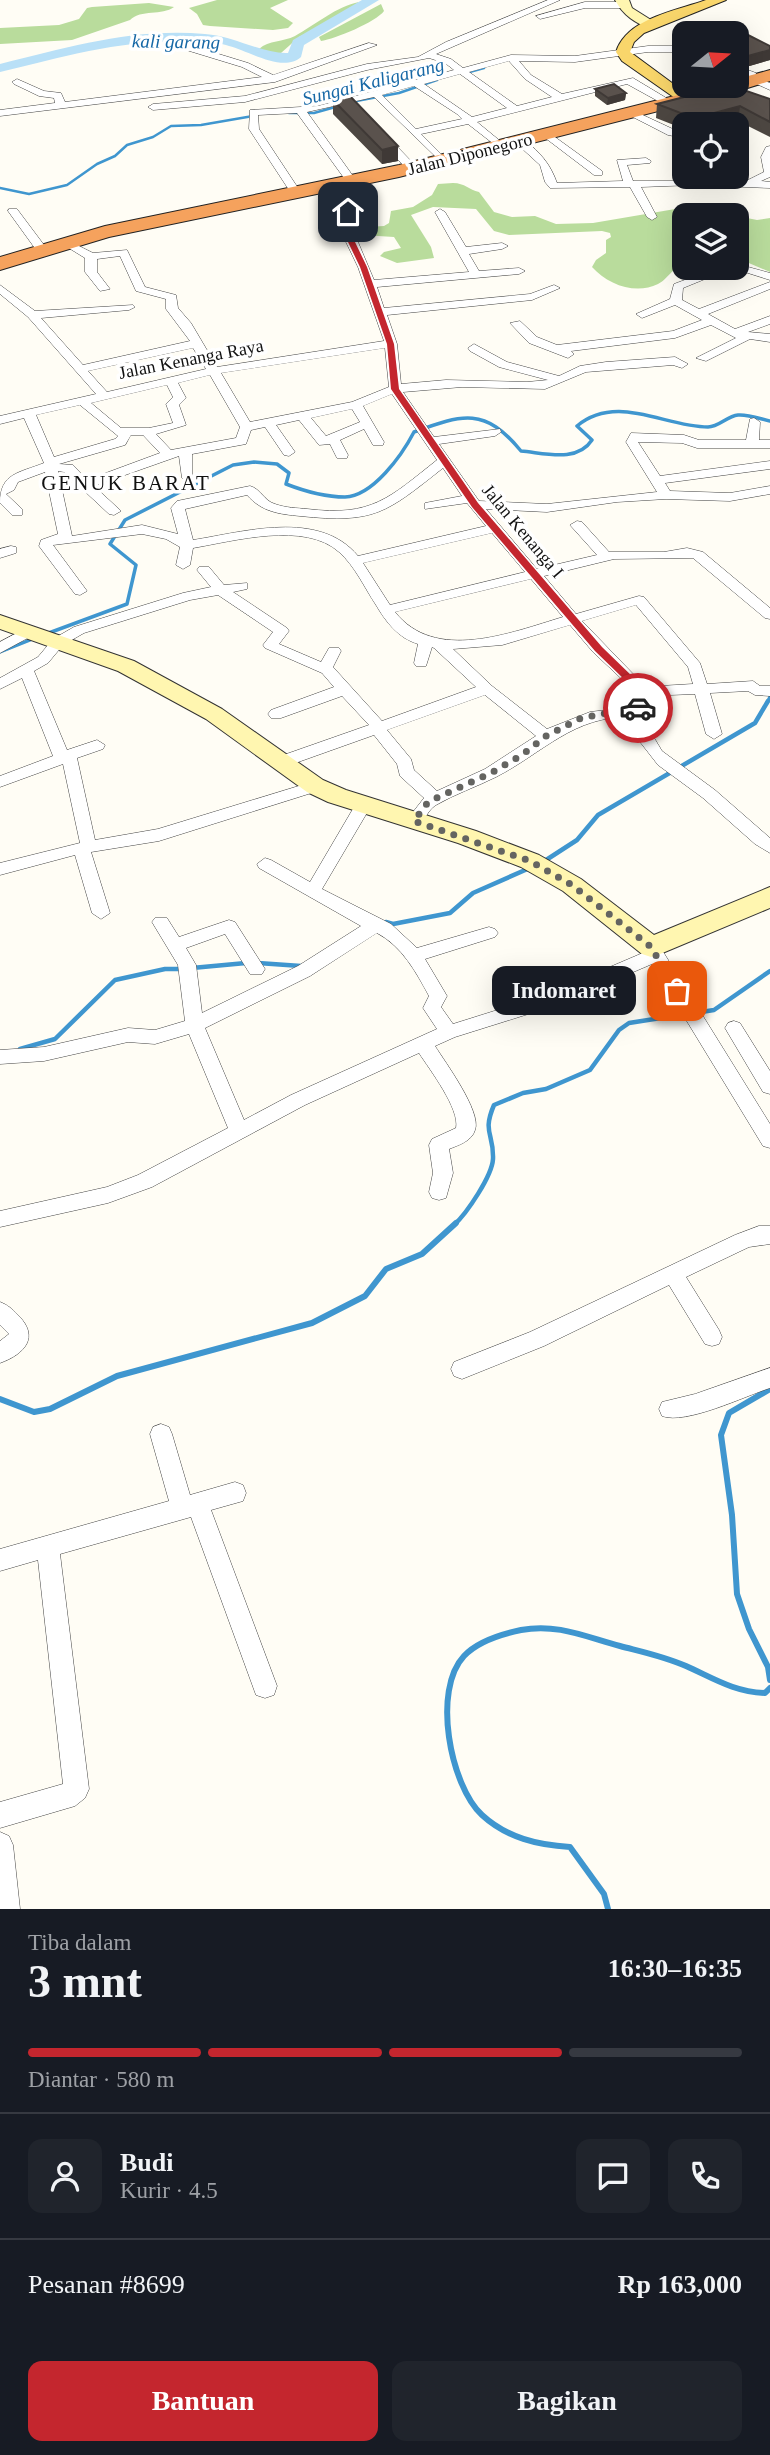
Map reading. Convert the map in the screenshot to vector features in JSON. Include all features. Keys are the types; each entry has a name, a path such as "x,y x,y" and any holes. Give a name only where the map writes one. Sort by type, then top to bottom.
{"highway":[{"name":"Jalan Diponegoro","path":"0,258 122,222 327,187 438,156 751,79"},
{"name":"Jalan Diponegoro","path":"0,264 65,243 293,188 521,142 632,113 676,98"}],"main road":[{"path":"673,99 624,54 627,40 639,30 719,0"}],"street":[{"path":"153,107 245,99 391,62 415,60 556,0"},
{"path":"533,21 542,16 585,5 622,2 631,14 652,25"},
{"path":"0,113 273,78 369,41 418,85 472,120 495,142"},
{"path":"186,47 245,65 291,88 304,112 348,176"},
{"path":"253,114 304,112 512,59 575,59 672,49"},
{"path":"429,55 448,61 515,109"},
{"path":"512,59 527,77 559,97"},
{"path":"415,132 631,81 673,99"},
{"path":"17,82 35,91 58,95 61,105"},
{"path":"24,96 35,91"},
{"path":"377,95 438,156"},
{"path":"245,99 253,114 254,129 293,188"},
{"path":"0,105 13,100"},
{"path":"352,105 362,114"},
{"path":"632,113 672,133"},
{"path":"380,134 400,167"},
{"path":"548,135 598,173"},
{"path":"521,142 545,164 550,182 554,186 672,180"},
{"path":"750,183 769,173 765,157 770,149"},
{"path":"587,166 646,161"},
{"path":"621,162 652,217"},
{"path":"750,183 770,185"},
{"name":"Jalan Kenanga I","path":"327,187 354,223 352,242 391,344 395,389 473,502 571,619 632,681 638,692"},
{"path":"13,211 38,245"},
{"path":"440,212 476,275"},
{"path":"65,243 91,257 125,253 140,289 172,297 172,309 198,343 246,427"},
{"path":"463,251 502,246"},
{"path":"91,257 91,272 104,289"},
{"path":"749,270 770,276"},
{"path":"370,284 519,271"},
{"path":"677,301 678,286 694,280"},
{"path":"697,314 770,285"},
{"path":"0,288 32,315 103,395"},
{"path":"379,312 532,297 554,288"},
{"path":"677,301 741,335 770,338"},
{"path":"642,314 677,301"},
{"path":"32,315 129,307"},
{"path":"702,358 725,349 741,335 770,320"},
{"path":"557,349 675,334 711,321"},
{"path":"516,323 533,340 584,360"},
{"path":"82,369 198,343"},
{"name":"Jalan Kenanga Raya","path":"0,420 213,371 391,344"},
{"path":"474,348 484,358 505,366 561,380"},
{"path":"246,427 355,405 367,397 395,389 455,383 531,386 561,380 576,372 593,368 675,361 682,364"},
{"path":"82,401 118,432 147,432 180,425 172,405 180,398 172,380"},
{"path":"0,403 23,415 51,465 67,541 143,528 171,534 187,545 294,531 337,544 355,561 387,610 408,635 432,642 481,643 502,640 639,600 660,628 691,659 698,672 714,734"},
{"path":"355,405 378,443"},
{"path":"302,415 322,441 367,424"},
{"path":"752,444 754,422"},
{"path":"268,423 289,452"},
{"path":"86,485 168,454 241,441 246,427"},
{"path":"147,432 168,454"},
{"path":"425,433 495,432"},
{"path":"17,512 0,494 9,487 12,480 120,442 126,433"},
{"path":"666,495 632,439 642,435 684,439 702,458 770,465"},
{"path":"333,439 342,455"},
{"path":"658,480 702,458 752,444 770,444"},
{"path":"186,451 187,475"},
{"path":"183,565 187,545 178,508 182,504 250,490 265,505 334,518 358,516 388,505 443,462"},
{"path":"51,465 68,468 114,511"},
{"path":"430,506 473,502 555,508 666,495 730,497 770,490"},
{"path":"577,525 605,556"},
{"path":"355,561 495,528"},
{"path":"65,536 46,543 46,546 80,591"},
{"path":"387,610 605,556 694,553 770,615"},
{"path":"204,570 221,590 282,631 269,644 325,668 378,727 405,763 406,772 435,799"},
{"path":"0,648 43,636 79,630 108,619 242,586"},
{"path":"0,622 126,667 178,694 214,714 315,786 363,806 414,821 539,866 572,885 653,950 770,1140"},
{"path":"0,684 43,660 43,636"},
{"path":"421,663 432,642"},
{"path":"432,642 546,736"},
{"path":"325,668 334,651"},
{"path":"26,669 65,757 101,913"},
{"path":"770,691 755,690 753,686 638,692 638,712 646,740 666,765 698,785 770,847"},
{"path":"276,714 345,689"},
{"path":"281,762 487,689"},
{"path":"414,821 425,804 522,755 546,736 581,718 612,712 638,712"},
{"path":"0,782 97,746"},
{"path":"1,865 159,835 315,786"},
{"path":"313,892 363,806"},
{"path":"265,864 371,923 385,926 400,938 438,996 432,1008 449,1032"},
{"path":"0,1219 108,1195 145,1181 298,1100 449,1032 548,1001 770,896"},
{"path":"161,922 188,968 195,1024 240,1131"},
{"path":"0,1057 44,1055 128,1035 155,1037 195,1024 304,971 371,923"},
{"path":"176,945 229,926 254,965"},
{"path":"412,956 489,933"},
{"path":"734,1028 764,1066 769,1085 741,1091"},
{"path":"423,1044 449,1083 467,1120 464,1132 439,1144 443,1173 439,1192"},
{"path":"730,1073 764,1066"},
{"path":"462,1369 537,1339 751,1238 770,1235"},
{"path":"674,1275 712,1337"},
{"path":"0,1311 20,1331 20,1337 0,1354"},
{"path":"670,1409 770,1378"},
{"path":"161,1434 265,1686"},
{"path":"0,1560 235,1493"},
{"path":"0,1815 66,1797 76,1789 48,1546"},
{"path":"0,1845 7,1909"}],"green space":[{"path":"217,0 288,0 270,8 293,23 288,28 273,30 203,25 197,14 189,8"},
{"path":"359,2 346,14 299,37 281,53 267,54 259,49 295,36 334,12"},
{"path":"149,3 174,7 140,15 72,40 0,44 0,28 59,25 79,19 87,8"},
{"path":"381,4 384,11 373,20 345,34 321,41 319,37"},
{"path":"438,184 461,184 479,192 494,212 512,217 535,216 556,224 593,223 672,210 672,272 664,280 650,287 641,289 623,286 606,279 592,267 596,260 606,253 606,240 611,237 610,233 602,231 509,235 494,231 476,209 433,207 411,215 431,247 434,258 397,263 380,256 384,252 401,248 394,237 362,235 367,227 389,223 391,211 413,207 432,195"},
{"path":"749,218 770,218 770,272 749,263"}],"building":[{"path":"749,36 770,46 770,50 749,56"},
{"path":"614,84 626,93 608,98 595,89"},
{"path":"749,92 770,99 770,122 740,106 718,112 678,112 657,104 680,98 749,98"},
{"path":"348,94 398,146 382,150 333,100"}],"waterway":[{"name":"kali garang","path":"0,68 82,46 156,37 217,39 237,43 274,57 294,57 298,43 372,0"},
{"name":"Sungai Kaligarang","path":"466,73 484,68"},
{"name":"Sungai Kaligarang","path":"351,102 399,93 437,80"},
{"name":"Sungai Kaligarang","path":"289,113 314,113 339,106"},
{"name":"Sungai Kaligarang","path":"0,188 29,194 67,185 97,164 115,156 127,145 153,137 171,126 201,125 253,116"},
{"path":"46,634 127,604 136,565 110,544 125,520 233,465 254,462 277,464 289,473 286,484 315,493 345,497 366,490 386,473 414,432 460,418 472,418 496,427 521,451 560,455 578,452 586,447 592,440 577,426 608,412 641,414 708,427 738,415 770,421"},
{"path":"0,652 35,638"},
{"path":"768,701 770,697"},
{"path":"543,862 577,840 598,815 755,723 768,701"},
{"path":"386,922 393,924 450,913 473,893 532,867"},
{"path":"192,968 246,963"},
{"path":"258,963 301,966"},
{"path":"20,1049 55,1039 115,980 165,969 183,969"},
{"path":"695,1013 714,1010 770,971"},
{"path":"455,1224 478,1194 492,1166 489,1122 494,1105 523,1093 546,1089 590,1070 619,1030 629,1023 686,1014"},
{"path":"0,1399 34,1412 50,1409 117,1376 312,1323 365,1296 386,1269 422,1254 455,1224"},
{"path":"770,1389 729,1413 721,1435 732,1515 737,1594 749,1629 768,1667 770,1680"},
{"path":"608,1909 604,1894 570,1847 535,1842 512,1835 482,1815 471,1801 454,1760 447,1713 454,1671 464,1656 476,1646 498,1636 521,1630 547,1628 661,1657 743,1690 765,1693 770,1688"}],"way so far":[{"path":"638,708 638,712 612,712 581,718 546,736 522,755 491,773 428,802 414,821 467,837 530,861 572,885 651,947 677,991"}],"place":[{"name":"Indomaret","path":"677,991"}],"district":[{"name":"GENUK BARAT","path":"126,483"}],"route":[{"path":"348,212 355,226 352,242 364,267 391,344 395,389 475,505 571,619 632,681 638,692 638,708"}]}
